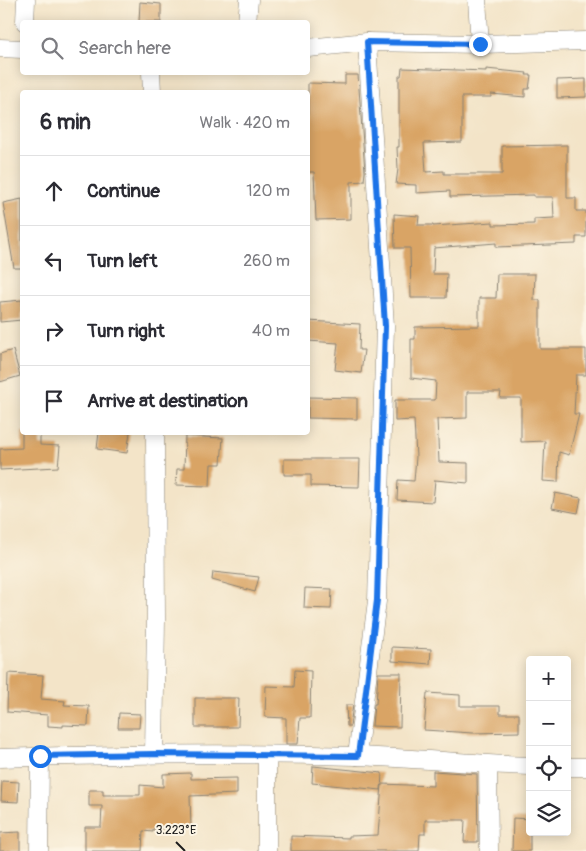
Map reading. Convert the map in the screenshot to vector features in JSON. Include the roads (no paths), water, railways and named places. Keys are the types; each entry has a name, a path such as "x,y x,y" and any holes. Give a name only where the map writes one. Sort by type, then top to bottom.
{"street":[{"path":"25,20 26,0"},
{"path":"247,20 249,0"},
{"path":"477,0 480,44"},
{"path":"310,48 367,42 480,44 586,41"},
{"path":"358,756 377,600 385,326 367,42"},
{"path":"0,48 20,49"},
{"path":"151,75 152,90"},
{"path":"154,754 156,619 155,435"},
{"path":"0,758 154,754 358,756 526,766"},
{"path":"267,755 267,851"},
{"path":"39,851 40,756"},
{"path":"488,765 489,851"},
{"path":"571,767 586,767"}]}
